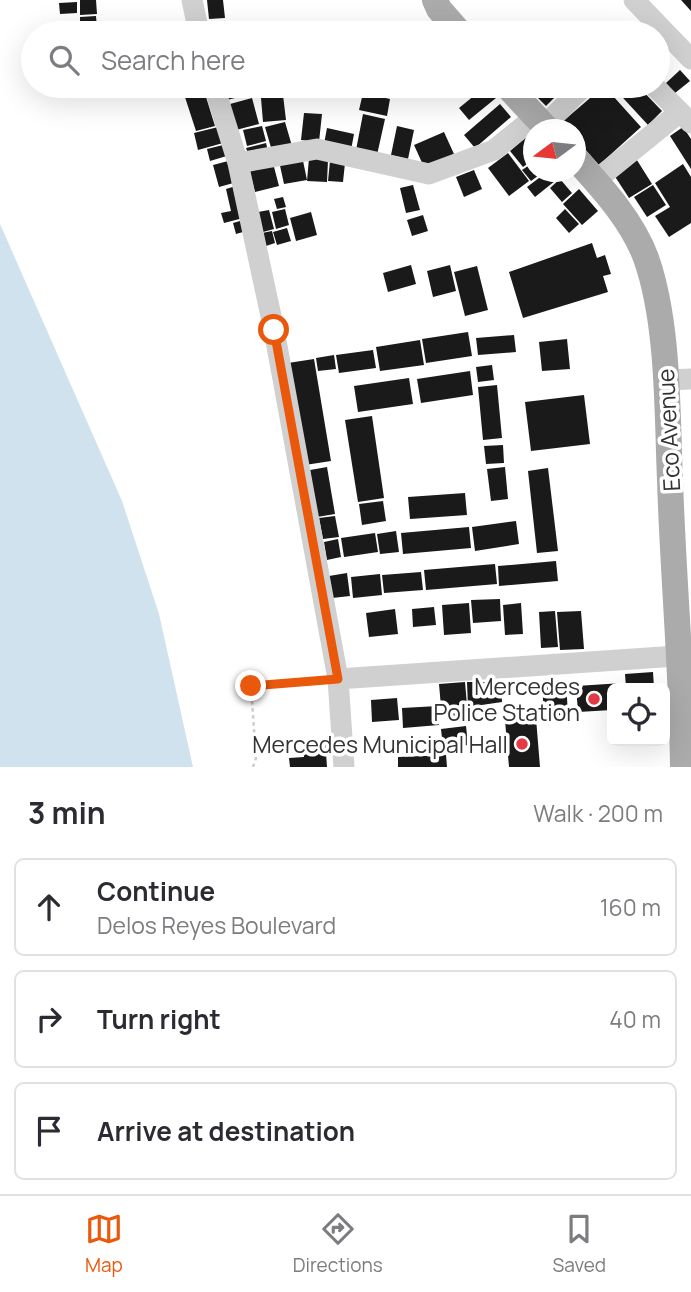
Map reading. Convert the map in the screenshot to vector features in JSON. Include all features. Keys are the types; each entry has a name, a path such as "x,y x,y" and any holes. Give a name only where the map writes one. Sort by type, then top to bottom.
{"main road":[{"path":"432,3 449,21"},
{"path":"519,98 538,119"},
{"name":"Eco Avenue","path":"586,171 635,235 646,259 679,379 684,654 683,767"}],"street":[{"path":"191,0 196,21"},
{"path":"634,0 654,21"},
{"path":"648,21 651,18"},
{"path":"670,37 691,59"},
{"path":"218,98 238,163 274,330 338,679 344,767"},
{"path":"548,119 571,98"},
{"path":"595,181 686,118 666,98"},
{"path":"238,163 317,149 429,174 494,150 523,135"},
{"path":"338,679 684,654"}],"path":[{"path":"253,767 256,758 251,686 338,679"}],"water":[{"path":"0,224 122,501 159,614 193,767 0,767"}],"building":[{"path":"80,0 96,0 97,14 80,15"},
{"path":"207,0 223,0 225,18 209,19"},
{"path":"681,0 691,0 691,11"},
{"path":"77,2 77,13 60,14 59,3"},
{"path":"96,16 96,21 80,21 80,17"},
{"path":"680,70 690,81 675,93 670,87 670,79"},
{"path":"185,98 206,98 215,126 196,131"},
{"path":"252,98 259,124 236,130 230,104"},
{"path":"261,98 283,98 286,120 263,122"},
{"path":"362,98 390,99 387,116 359,110"},
{"path":"471,98 496,98 469,120 459,108"},
{"path":"538,98 554,98 546,106"},
{"path":"590,98 615,98 641,127 599,165 586,150 586,119 566,119"},
{"path":"623,98 650,98 662,111 648,125"},
{"path":"500,104 511,117 475,148 464,135"},
{"path":"304,113 322,114 319,142 301,140"},
{"path":"363,114 385,119 377,155 356,150"},
{"path":"285,122 292,146 272,151 265,127"},
{"path":"262,126 266,141 247,146 243,130"},
{"path":"397,126 414,130 408,159 391,155"},
{"path":"218,127 223,143 198,150 194,133"},
{"path":"683,127 691,139 691,169 670,136"},
{"path":"327,128 354,134 351,150 324,144"},
{"path":"444,132 454,154 424,167 414,145"},
{"path":"523,140 523,167 510,151"},
{"path":"266,143 268,151 249,156 246,148"},
{"path":"227,144 230,155 210,161 207,149"},
{"path":"508,153 523,173 523,182 528,182 509,196 488,168"},
{"path":"302,156 307,180 284,184 279,161"},
{"path":"635,157 652,184 629,198 612,172"},
{"path":"309,158 328,160 327,182 307,181"},
{"path":"232,160 237,182 219,187 213,165"},
{"path":"330,161 345,163 343,182 328,181"},
{"path":"273,163 279,186 255,192 249,169"},
{"path":"683,164 691,177 691,223 669,237 655,216 670,207 655,183"},
{"path":"474,170 482,189 464,197 456,177"},
{"path":"534,182 554,182 535,197 527,187"},
{"path":"557,182 563,182 572,193 562,202 550,188"},
{"path":"239,185 247,217 224,223 221,213 231,211 226,189"},
{"path":"413,185 420,210 406,213 400,188"},
{"path":"653,185 666,205 647,217 634,197"},
{"path":"579,189 598,211 582,225 563,204"},
{"path":"283,197 286,207 277,209 274,199"},
{"path":"285,209 289,225 276,229 272,212"},
{"path":"565,209 579,224 569,233 556,218"},
{"path":"269,210 274,229 263,232 258,212"},
{"path":"311,212 317,235 296,241 290,218"},
{"path":"423,215 428,231 412,236 407,220"},
{"path":"247,219 250,230 236,234 233,223"},
{"path":"287,228 291,241 277,245 273,232"},
{"path":"272,231 275,243 266,246 262,233"},
{"path":"592,243 597,258 605,255 611,274 603,276 608,292 523,318 509,272"},
{"path":"411,265 416,284 388,292 383,273"},
{"path":"450,265 456,291 433,297 427,271"},
{"path":"477,266 488,310 465,316 454,272"},
{"path":"468,332 472,356 426,363 422,339"},
{"path":"514,335 516,352 478,355 476,338"},
{"path":"567,339 570,369 542,371 539,342"},
{"path":"420,340 424,365 380,371 376,347"},
{"path":"373,350 376,368 339,373 336,355"},
{"path":"334,355 336,369 318,371 316,358"},
{"path":"314,359 331,461 305,465 288,363"},
{"path":"492,365 494,380 478,382 476,367"},
{"path":"470,371 473,395 421,403 417,379"},
{"path":"409,378 413,404 358,412 354,386"},
{"path":"497,385 502,438 483,440 478,387"},
{"path":"584,395 590,444 531,451 525,402"},
{"path":"372,416 384,498 358,502 345,420"},
{"path":"503,445 504,463 486,464 484,446"},
{"path":"327,467 335,514 317,517 310,470"},
{"path":"505,467 508,499 491,501 487,469"},
{"path":"548,468 558,551 537,553 528,471"},
{"path":"465,493 467,515 410,519 408,497"},
{"path":"383,501 386,521 362,525 359,504"},
{"path":"335,516 339,537 323,539 319,518"},
{"path":"516,521 519,544 475,551 472,527"},
{"path":"469,527 471,548 403,554 401,533"},
{"path":"396,531 399,552 380,554 377,534"},
{"path":"375,533 378,552 344,557 341,538"},
{"path":"338,539 341,557 327,560 324,542"},
{"path":"556,561 558,581 499,586 498,566"},
{"path":"495,564 497,584 426,590 424,570"},
{"path":"421,572 423,590 384,593 382,575"},
{"path":"347,573 350,596 332,598 329,576"},
{"path":"380,574 382,595 353,598 351,577"},
{"path":"500,599 501,621 473,623 471,600"},
{"path":"469,603 471,633 444,635 442,605"},
{"path":"521,603 523,634 505,635 503,605"},
{"path":"434,607 436,625 413,627 412,609"},
{"path":"395,609 398,634 369,637 366,613"},
{"path":"555,611 558,647 541,648 539,612"},
{"path":"581,611 584,649 560,650 557,612"},
{"path":"653,672 654,683 626,683 625,674"},
{"path":"566,681 568,715 544,716 542,683"},
{"path":"465,682 467,705 441,707 439,684"},
{"path":"467,682 501,682 502,702 468,707"},
{"name":"Mercedes Police Station","path":"607,684 607,710 578,712 576,686"},
{"path":"397,698 399,720 372,722 371,700"},
{"path":"438,706 439,725 403,728 402,708"},
{"path":"453,711 462,711 462,720 453,721"},
{"name":"Mercedes Municipal Hall","path":"536,718 540,767 509,767 505,720"},
{"path":"466,726 468,745 443,748 441,729"},
{"path":"325,739 327,767 290,767 289,758 304,757 303,740"},
{"path":"446,755 447,767 398,767 398,757"}],"place":[{"name":"Mercedes Police Station","path":"594,699"},
{"name":"Mercedes Municipal Hall","path":"522,744"}],"route":[{"path":"251,686 338,679 274,330"}]}
